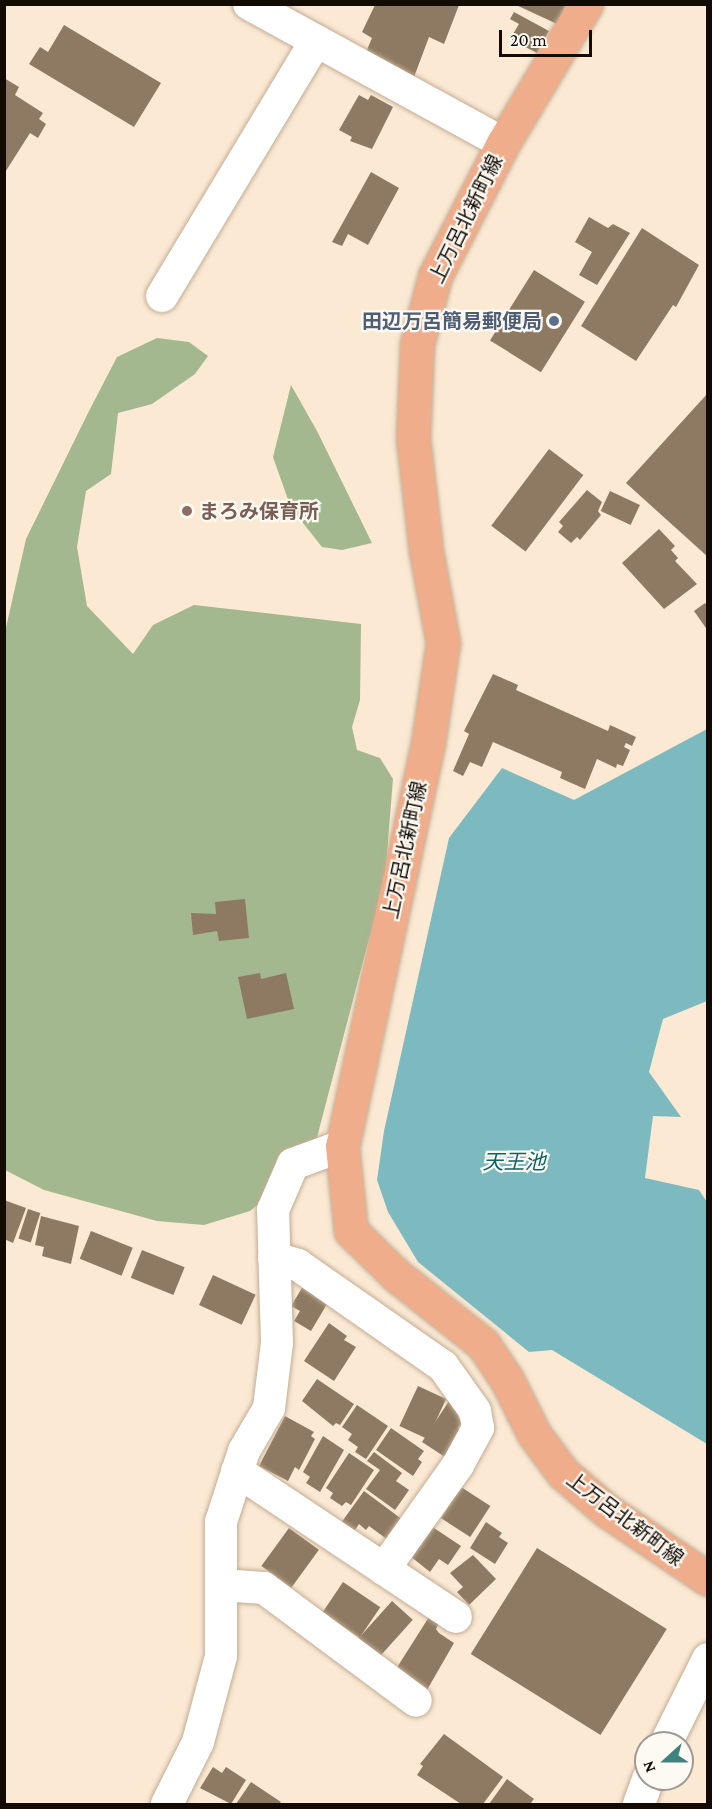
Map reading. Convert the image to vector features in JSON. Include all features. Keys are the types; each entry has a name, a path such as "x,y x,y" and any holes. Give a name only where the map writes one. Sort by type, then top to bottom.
{"main road":[{"name":"上万呂北新町線","path":"586,4 503,143 435,276 417,344 413,438 426,551 444,643 428,743 342,1146 351,1231 396,1275 483,1344 507,1380 534,1434 563,1473 606,1510 708,1579"}],"street":[{"path":"249,4 503,143"},
{"path":"162,296 316,41"},
{"path":"167,1804 198,1742 222,1656 220,1522 244,1451 269,1408 278,1343 273,1210 293,1164 342,1146"},
{"path":"274,1258 298,1265 443,1366 475,1411 478,1428 458,1465 384,1569"},
{"path":"237,1471 456,1617"},
{"path":"221,1585 264,1588 416,1701"},
{"path":"672,1731 708,1659"}],"green space":[{"path":"157,338 189,342 208,356 195,374 152,404 118,413 111,474 86,491 77,547 87,606 133,654 153,625 194,605 361,624 360,700 352,727 357,750 380,758 393,779 385,878 315,1145 290,1179 250,1211 204,1225 157,1221 44,1190 5,1170 5,632 26,539 89,411 117,357"},
{"path":"291,385 317,431 372,543 342,550 322,547 291,508 273,457"}],"water":[{"name":"天王池","path":"707,729 707,1001 663,1019 649,1072 681,1117 653,1116 645,1178 699,1190 707,1202 707,1444 552,1350 529,1352 418,1262 388,1212 377,1180 384,1131 449,838 502,768 574,800"}],"building":[{"path":"514,4 566,4 557,24"},
{"path":"375,5 459,5 444,44 429,37 414,77 366,52 372,38 362,32"},
{"path":"514,12 549,31 537,53 510,39 519,24 510,19"},
{"path":"64,25 161,83 134,127 29,64 40,47 48,52"},
{"path":"4,78 19,87 15,95 43,113 39,119 46,124 38,138 30,133 4,174"},
{"path":"359,95 368,100 371,95 393,107 372,149 350,141 352,137 339,130"},
{"path":"371,172 399,188 368,245 348,234 342,246 332,242"},
{"path":"589,217 608,228 613,224 630,233 597,285 579,275 592,252 575,242"},
{"path":"642,228 699,265 676,307 673,305 636,361 581,326"},
{"path":"534,270 585,302 541,372 490,340"},
{"path":"708,393 708,557 626,483"},
{"path":"549,449 583,475 526,552 491,526"},
{"path":"587,490 602,502 598,511 601,515 580,540 577,537 571,543 558,532 563,526 559,522"},
{"path":"610,491 640,505 631,525 601,511"},
{"path":"659,529 675,546 671,550 678,558 675,561 697,584 664,609 622,563"},
{"path":"705,603 708,607 708,631 694,611"},
{"path":"493,674 518,685 516,690 608,731 610,725 636,737 632,746 626,743 624,747 630,750 623,766 617,764 616,768 597,759 585,789 560,778 562,772 493,742 482,767 470,762 463,776 453,771 469,734 464,731"},
{"path":"245,899 249,938 219,941 217,931 193,935 191,913 216,914 215,902"},
{"path":"260,973 261,979 286,973 294,1009 247,1019 238,977"},
{"path":"4,1200 26,1208 13,1243 4,1239"},
{"path":"28,1209 40,1213 31,1242 18,1238"},
{"path":"41,1216 79,1226 71,1264 42,1256 44,1247 35,1245"},
{"path":"91,1231 133,1248 121,1276 80,1259"},
{"path":"142,1250 185,1267 173,1295 131,1278"},
{"path":"213,1275 256,1295 242,1325 199,1305"},
{"path":"302,1288 327,1304 311,1331 294,1321 300,1311 291,1306"},
{"path":"329,1323 347,1336 344,1340 356,1347 334,1381 304,1361"},
{"path":"317,1379 354,1404 340,1425 336,1423 333,1426 302,1401"},
{"path":"418,1386 446,1399 428,1439 399,1426"},
{"path":"449,1401 460,1414 458,1418 463,1421 458,1428 462,1431 445,1457 422,1442"},
{"path":"357,1405 388,1426 366,1459 355,1452 358,1447 348,1440 352,1434 342,1427"},
{"path":"285,1416 314,1432 311,1436 315,1439 299,1470 295,1467 288,1481 259,1466"},
{"path":"391,1428 424,1451 418,1459 422,1462 413,1476 376,1450"},
{"path":"323,1436 344,1450 320,1492 306,1483 310,1477 303,1472"},
{"path":"374,1452 402,1473 396,1481 409,1490 395,1510 366,1489 380,1470 367,1461"},
{"path":"349,1453 374,1470 351,1505 346,1502 342,1506 330,1498 333,1493 326,1488"},
{"path":"461,1487 490,1506 470,1537 441,1518"},
{"path":"364,1491 403,1520 388,1540 369,1526 366,1530 359,1524 353,1533 341,1523"},
{"path":"486,1522 502,1533 499,1537 508,1543 495,1564 470,1548"},
{"path":"431,1526 461,1546 448,1565 439,1559 430,1572 410,1556"},
{"path":"289,1528 319,1550 291,1588 261,1566"},
{"path":"537,1548 667,1629 601,1735 471,1654"},
{"path":"473,1555 496,1579 469,1605 457,1592 463,1587 450,1573"},
{"path":"343,1582 380,1607 360,1638 322,1613"},
{"path":"392,1601 413,1620 378,1658 357,1640"},
{"path":"429,1617 439,1623 436,1629 439,1633 454,1643 427,1690 396,1669"},
{"path":"444,1734 503,1777 483,1804 461,1804 417,1775 423,1766 420,1764"},
{"path":"213,1767 222,1773 226,1767 246,1780 231,1804 200,1788"},
{"path":"507,1779 534,1799 530,1804 489,1804"},
{"path":"251,1782 281,1802 279,1804 236,1804"}],"place":[{"name":"田辺万呂簡易郵便局","path":"554,321"},
{"name":"まろみ保育所","path":"187,511"}]}
